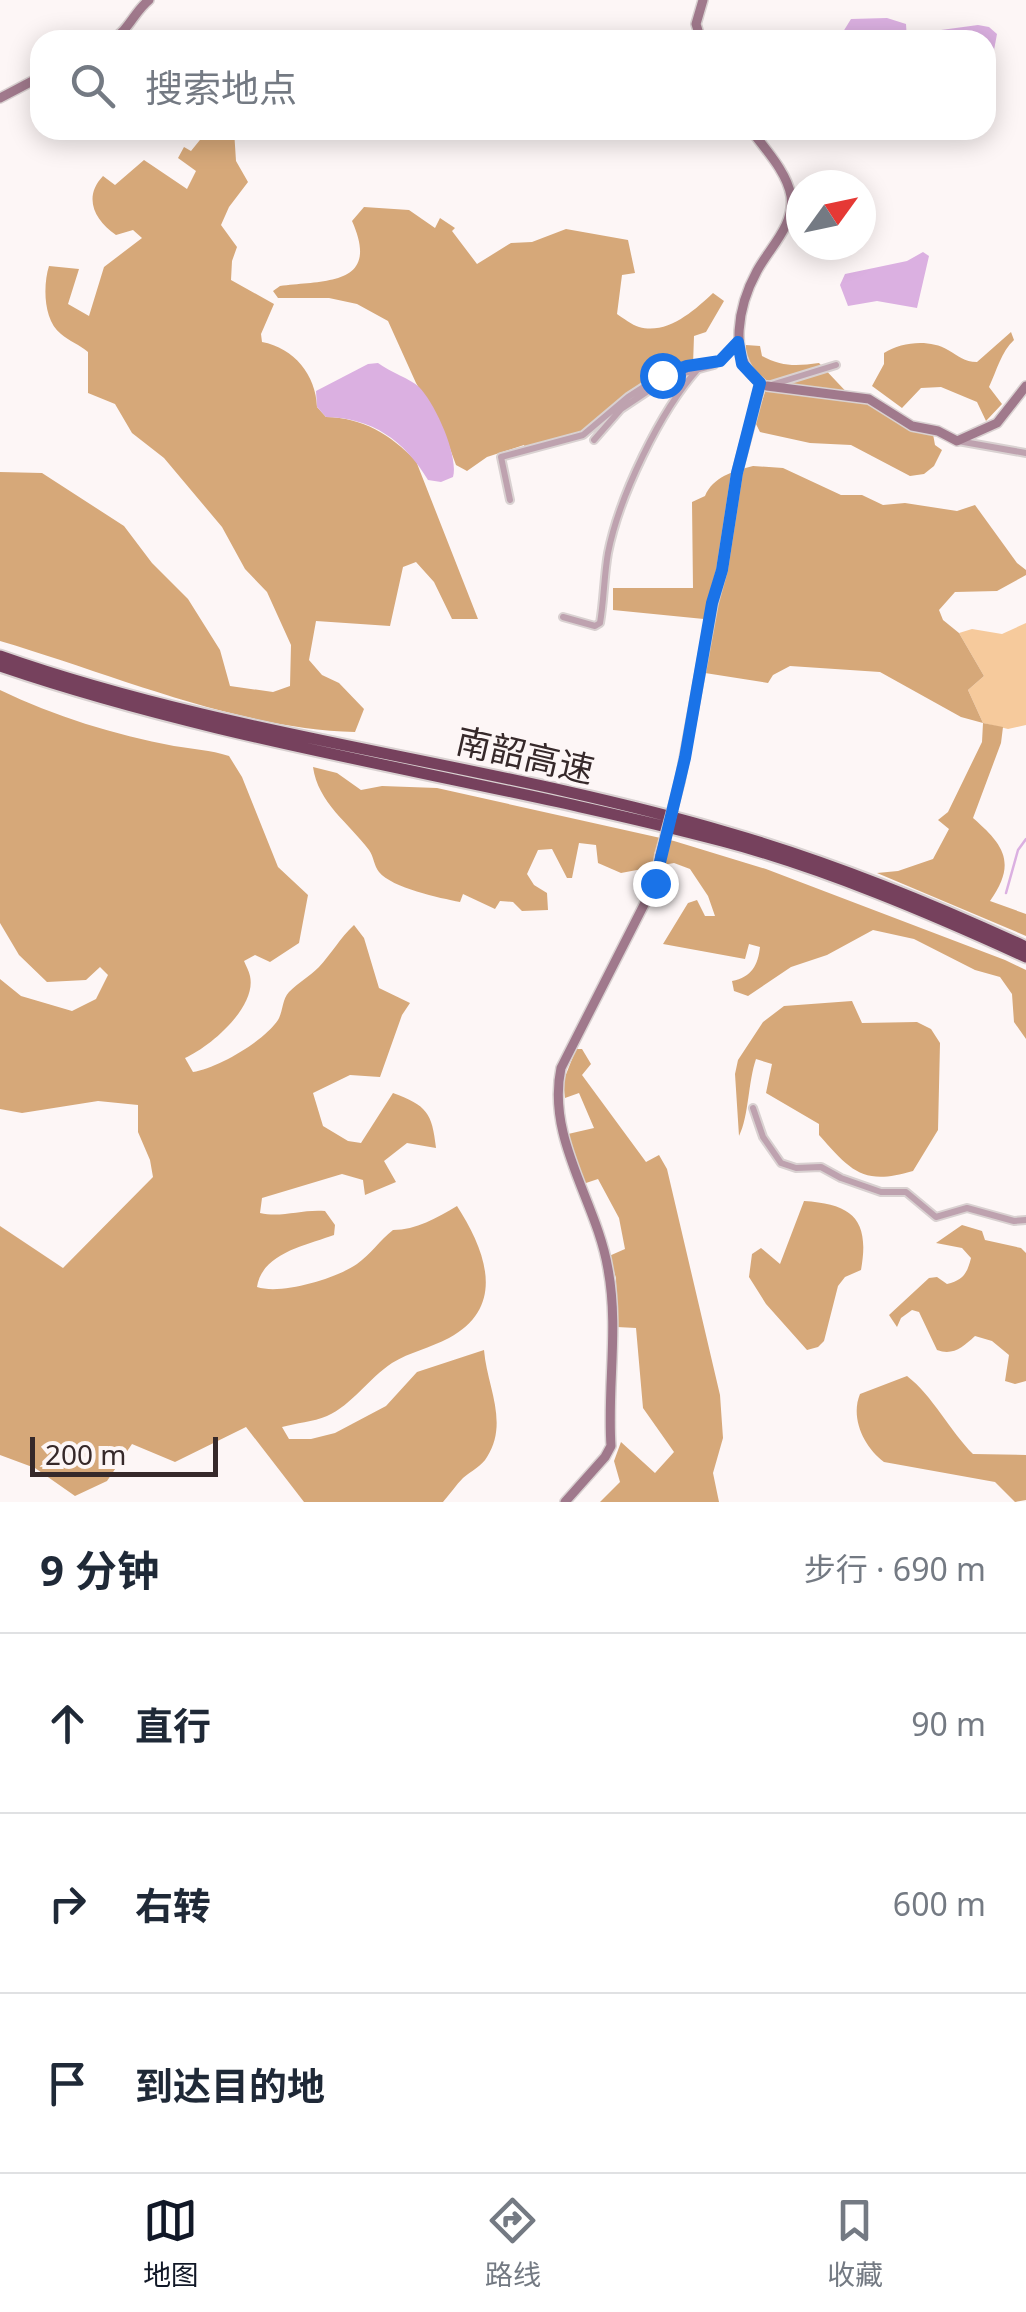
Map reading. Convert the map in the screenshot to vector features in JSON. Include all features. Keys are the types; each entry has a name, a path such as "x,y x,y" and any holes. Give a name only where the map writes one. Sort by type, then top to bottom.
{"highway":[{"name":"南韶高速","path":"0,656 235,721 729,833 855,876 1026,947"},
{"name":"南韶高速","path":"0,666 233,730 726,842 852,885 1026,958"}],"street":[{"path":"126,30 149,0"},
{"path":"698,30 703,0"},
{"path":"0,98 30,82"},
{"path":"758,140 779,169 792,199 778,242 748,293 738,342 742,364 764,384 868,399 912,426 938,431 957,441 1026,452"},
{"path":"594,440 621,409 669,377 720,361 738,342"},
{"path":"510,500 501,457 583,435 628,397 662,375 720,361"},
{"path":"764,384 836,365"},
{"path":"563,617 600,624 608,554 622,506 644,455 684,384 698,369"},
{"path":"564,1502 611,1446 612,1292 604,1246 570,1158 558,1084 575,1041 655,883 680,781 737,473 764,384"},
{"path":"957,441 997,424 1026,386"},
{"path":"753,1108 762,1137 780,1163 796,1168 820,1167 887,1193 902,1191 936,1218 966,1208 1014,1221 1026,1220"}],"shaded area":[{"path":"887,18 906,24 906,30 844,30 851,19"},
{"path":"978,25 992,30 941,30"},
{"path":"200,140 235,140 236,161 248,182 221,225 237,247 231,280 274,304 261,334 262,342 284,350 301,365 312,384 317,407 326,417 352,420 375,429 416,461 478,619 452,619 434,582 416,562 403,567 390,626 316,621 309,660 364,709 355,732 311,729 221,711 0,641 0,472 42,473 124,526 152,563 188,599 220,650 230,686 273,692 290,686 291,645 267,592 245,569 222,527 164,458 132,433 115,404 88,393 88,352 55,328 46,302 49,266 79,269 68,304 89,316 104,267 142,238 133,230 116,235 97,215 94,192 103,176 115,185 144,160 187,189 196,171 178,158 184,147 191,151"},
{"path":"364,207 409,210 435,228 440,218 455,228 452,231 477,264 511,243 532,242 566,229 628,240 635,273 622,275 617,314 639,327 670,325 713,293 724,301 706,332 694,336 693,365 674,369 583,435 526,450 524,445 487,457 467,471 456,465 442,427 416,383 388,321 357,304 329,298 278,298 273,291 280,286 331,280 354,269 359,242 352,221"},
{"path":"923,252 929,256 917,308 877,301 848,306 840,285 845,274 907,261"},
{"path":"1011,332 1014,340 1002,356 989,387 1002,404 986,421 977,402 941,387 921,388 902,408 872,386 884,364 884,353 891,349 907,344 933,344 977,362"},
{"path":"746,345 760,346 762,356 783,364 819,363 854,400 872,405 910,431 933,434 935,445 942,450 934,466 924,474 910,476 851,445 810,443 760,432 755,422 765,380 751,365"},
{"path":"378,363 415,384 425,395 449,444 453,477 441,482 428,480 408,453 385,434 358,422 326,417 317,407 316,391 368,364"},
{"path":"753,466 783,468 841,495 862,495 883,505 905,503 957,511 975,505 1026,570 1026,575 997,591 955,592 939,610 943,620 959,633 984,676 968,690 983,723 961,717 880,672 790,666 773,675 768,683 705,673 714,620 613,610 613,588 693,588 692,502 705,496 724,476"},
{"path":"1026,623 1026,725 1008,729 983,723 968,690 984,676 959,633 972,629 1002,634"},
{"path":"0,690 107,730 229,756 242,777 278,867 308,895 299,943 270,962 255,955 244,961 250,976 246,1000 230,1024 185,1058 193,1072 252,1045 271,1028 289,992 319,967 354,925 364,938 379,988 410,1003 380,1077 350,1075 313,1093 323,1126 348,1141 361,1143 393,1093 426,1112 436,1148 407,1143 384,1161 396,1182 365,1195 363,1180 342,1174 262,1198 260,1213 325,1211 335,1225 334,1235 276,1258 261,1275 257,1287 293,1287 335,1275 362,1260 393,1230 418,1226 457,1206 483,1259 485,1294 479,1311 449,1338 392,1363 336,1411 282,1427 289,1439 335,1433 386,1406 417,1372 484,1350 497,1418 493,1444 485,1460 443,1502 304,1502 246,1427 175,1462 132,1444 107,1481 75,1496 35,1468 0,1455 0,1226 63,1268 153,1177 138,1132 138,1105 98,1101 22,1113 0,1109 0,979 21,996 72,1011 96,999 108,975 100,967 86,980 47,982 19,955 0,923"},
{"path":"983,723 1003,727 1001,743 973,818 993,837 1003,855 1003,876 990,901 1026,914 1026,936 877,873 898,871 933,859 949,829 938,820 948,812 982,742"},
{"path":"313,767 337,773 361,790 382,786 437,788 674,841 766,869 1005,960 1026,970 1026,1039 1014,1022 1012,994 1000,977 975,970 914,939 873,930 827,955 791,967 748,996 734,991 732,981 753,969 760,947 749,944 745,959 663,944 688,903 697,900 705,916 715,916 708,896 690,869 674,863 621,873 598,863 596,845 579,843 572,878 567,878 552,849 538,850 527,874 534,885 547,893 548,910 522,911 513,902 500,901 495,909 463,894 460,902 405,887 379,872 369,850 321,791"},
{"path":"852,1001 862,1023 917,1022 931,1029 940,1043 938,1130 913,1171 882,1177 850,1166 819,1135 819,1124 766,1093 772,1064 756,1059 739,1136 735,1074 738,1060 763,1022 784,1006"},
{"path":"576,1049 582,1049 591,1064 582,1075 646,1162 659,1155 667,1169 720,1395 723,1438 713,1473 719,1502 600,1502 620,1482 614,1461 621,1442 655,1473 674,1452 643,1408 636,1328 617,1327 616,1278 609,1256 625,1249 619,1218 598,1179 583,1184 568,1134 594,1128 579,1093 565,1098 563,1082"},
{"path":"804,1201 846,1211 860,1227 863,1239 861,1270 845,1277 838,1286 824,1341 807,1350 766,1304 749,1277 752,1254 761,1248 780,1264"},
{"path":"962,1225 982,1231 985,1240 1021,1248 1026,1253 1026,1381 1005,1381 1009,1355 992,1341 975,1336 958,1349 943,1352 937,1350 919,1312 912,1310 897,1327 889,1315 929,1278 937,1277 947,1284 964,1276 971,1258 962,1248 936,1243"},
{"path":"907,1376 973,1454 1026,1455 1026,1500 1015,1502 995,1482 884,1462 877,1456 858,1422 860,1394"}],"waterway":[{"path":"1006,893 1018,850 1026,839"}],"route":[{"path":"655,883 685,758 737,473 760,383 742,364 738,342 720,361 662,375"}]}
